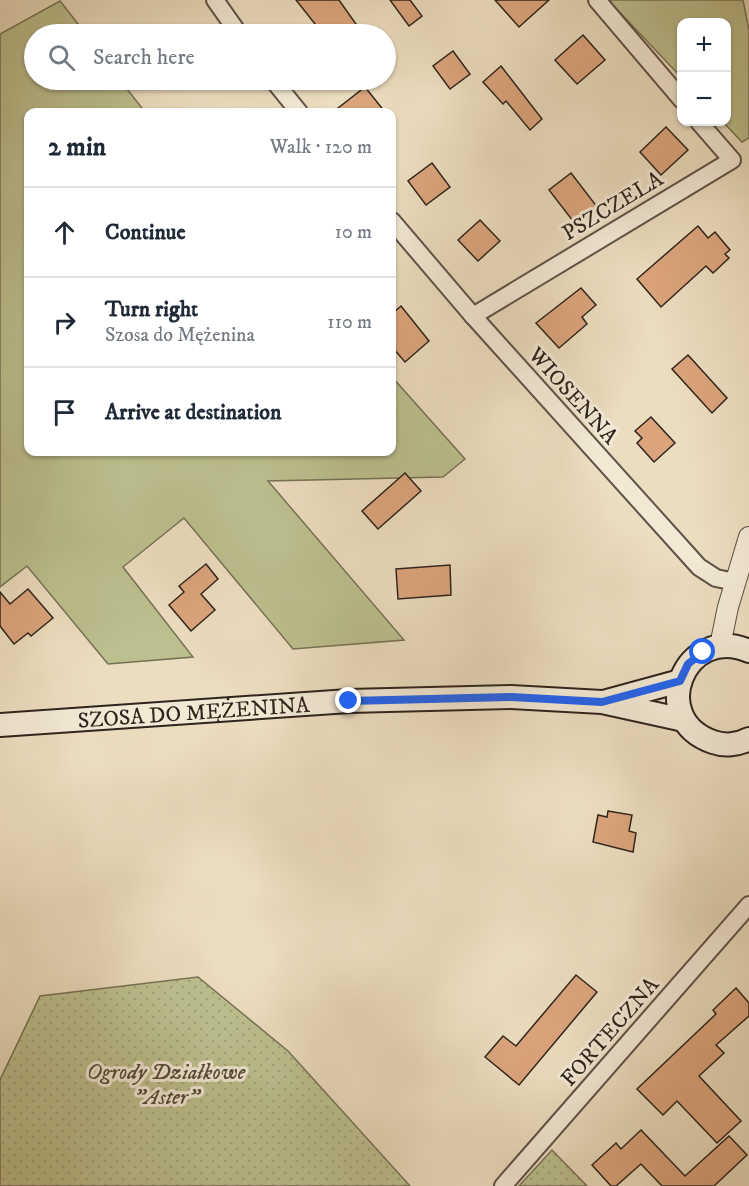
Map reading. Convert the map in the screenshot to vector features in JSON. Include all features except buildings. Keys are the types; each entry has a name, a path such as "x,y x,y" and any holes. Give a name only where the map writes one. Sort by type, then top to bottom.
{"main road":[{"path":"749,651 734,646 720,646 703,652 688,664 677,694 684,720 693,731 718,744 732,744 749,739"},
{"name":"SZOSA DO MĘŻENINA","path":"602,702 680,681"},
{"name":"SZOSA DO MĘŻENINA","path":"0,725 349,701 511,697 602,702 684,720"}],"street":[{"path":"215,0 232,24"},
{"path":"597,0 677,95"},
{"path":"281,90 296,108"},
{"name":"PSZCZELA","path":"473,316 732,160 702,126"},
{"name":"WIOSENNA","path":"396,226 473,316 699,567 716,578 735,582"},
{"path":"720,646 735,582 749,537"},
{"name":"FORTECZNA","path":"503,1186 749,905"}],"green space":[{"path":"608,0 743,0 749,30 749,138 742,142 727,126 731,126 731,18 677,18 677,73"},
{"path":"60,1 78,24 24,24 24,90 128,90 142,108 24,108 24,456 396,456 396,381 465,459 443,477 268,481 404,640 293,649 184,518 123,567 193,657 108,664 27,566 0,587 0,34"},
{"name":"Ogrody Działkowe \"Aster\"","path":"198,977 288,1051 410,1186 0,1186 0,1080 40,996"},
{"path":"552,1150 587,1186 519,1186"}],"route":[{"path":"349,701 511,697 602,702 680,681 688,664 703,652"}]}
